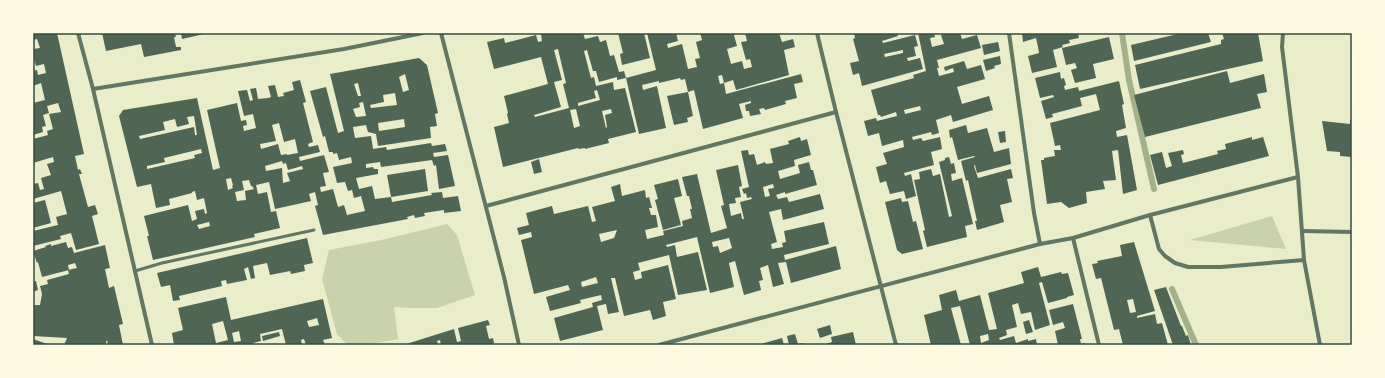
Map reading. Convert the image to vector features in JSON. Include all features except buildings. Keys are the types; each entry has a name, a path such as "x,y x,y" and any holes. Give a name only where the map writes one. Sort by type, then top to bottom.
{"street":[{"path":"78,33 93,89 152,345"},
{"path":"93,89 344,49 423,33"},
{"path":"442,33 504,278 519,345"},
{"path":"817,33 896,345"},
{"path":"1009,33 1034,213 1040,244"},
{"path":"1283,33 1282,46 1298,177 1304,260 1312,295 1320,345"},
{"path":"486,206 836,112"},
{"path":"659,345 1040,244 1072,238 1150,214 1298,177"},
{"path":"1150,214 1159,249 1165,256 1175,263 1188,267 1221,267 1304,260"},
{"path":"1303,231 1352,232"},
{"path":"1072,238 1099,345"}],"lane":[{"path":"135,271 162,263 314,230"}],"green space":[{"path":"1272,216 1286,249 1190,240"},
{"path":"447,224 457,235 475,295 437,308 394,307 398,339 365,345 348,345 337,334 322,279 329,250 386,239"}],"waterway":[{"path":"1122,33 1129,80 1154,189"},
{"path":"1172,289 1196,345"}]}
